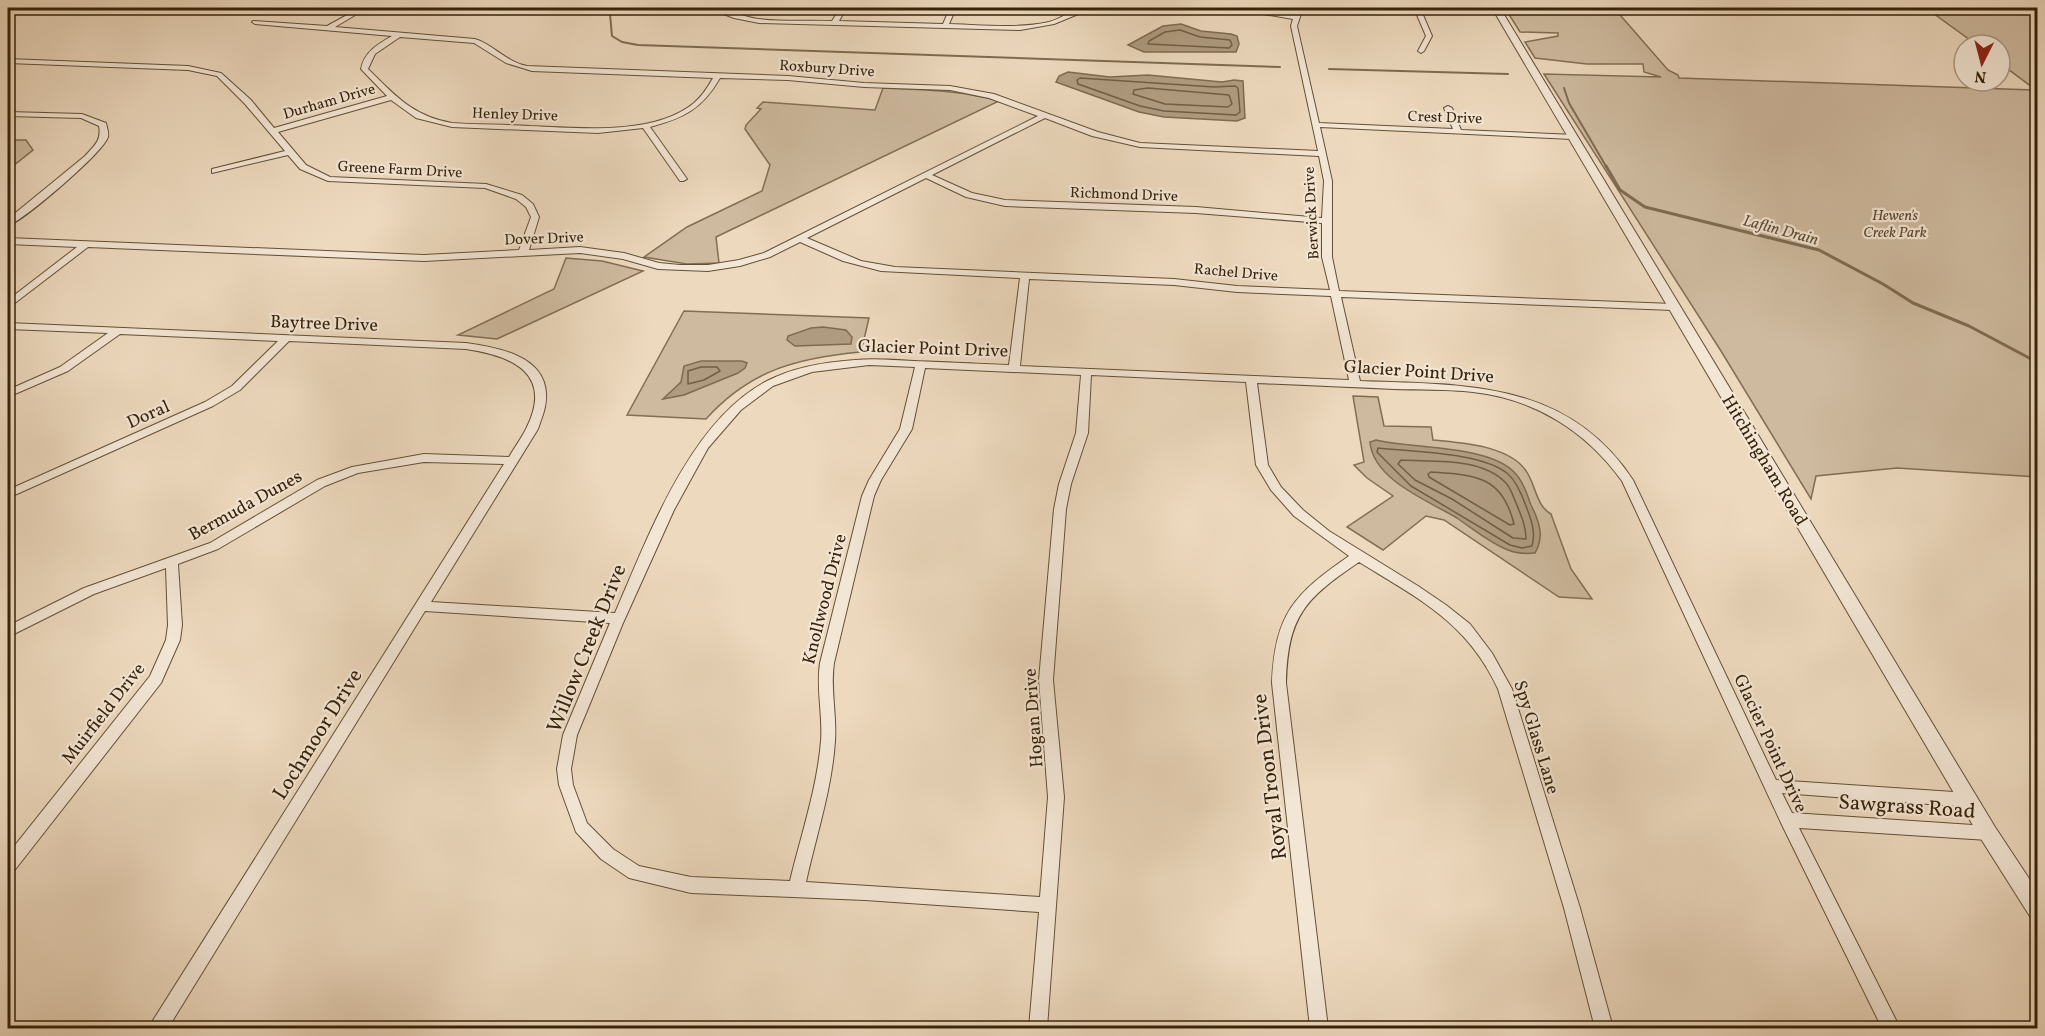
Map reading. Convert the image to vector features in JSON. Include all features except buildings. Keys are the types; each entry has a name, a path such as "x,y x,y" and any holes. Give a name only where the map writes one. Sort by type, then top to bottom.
{"street":[{"path":"328,28 364,8"},
{"path":"711,8 747,20 945,27 1036,26 1052,23 1090,8"},
{"path":"834,24 843,8"},
{"path":"945,27 953,8"},
{"path":"1231,8 1296,17"},
{"name":"Berwick Drive","path":"1300,8 1294,26 1328,181 1326,221 1328,257 1355,383"},
{"path":"1418,8 1429,36 1421,51"},
{"name":"Hitchingham Road","path":"1496,8 1988,833 2037,911"},
{"name":"Roxbury Drive","path":"255,22 475,41 487,45 506,62 530,69 951,88 991,96 1115,140 1140,145 1323,154"},
{"name":"Henley Drive","path":"400,34 371,53 365,61 364,69 416,115 450,125 596,130 645,125 670,118 696,106 718,76"},
{"name":"Greene Farm Drive","path":"8,61 188,68 209,71 221,76 248,102 303,166 328,179 486,186 519,197 530,206 534,216 523,253"},
{"name":"Durham Drive","path":"273,131 393,97"},
{"path":"1448,108 1458,131"},
{"path":"8,114 82,116 103,125 105,131 103,140 86,159 8,223"},
{"name":"Dover Drive","path":"8,241 424,258 580,250 624,256 658,266 708,268 740,263 767,255 1046,115"},
{"path":"645,125 683,179"},
{"name":"Crest Drive","path":"1316,125 1572,136"},
{"path":"215,171 290,152"},
{"name":"Richmond Drive","path":"927,176 969,195 1005,203 1196,210 1326,221"},
{"name":"Rachel Drive","path":"802,239 850,262 869,267 1174,282 1237,289 1336,294 1673,307"},
{"path":"8,304 86,244"},
{"path":"1014,369 1025,276"},
{"name":"Baytree Drive","path":"8,326 487,348 514,358 533,372 542,390 537,417 511,461"},
{"path":"8,394 64,369 116,332"},
{"name":"Doral","path":"8,494 209,404 236,388 287,338"},
{"name":"Glacier Point Drive","path":"756,393 795,374 838,363 921,364 1473,389 1506,396 1558,416 1605,449 1627,480 1771,786 1891,1029"},
{"name":"Knollwood Drive","path":"797,888 824,770 828,739 824,676 827,663 868,496 875,480 906,429 921,364"},
{"name":"Hogan Drive","path":"1038,1029 1056,797 1046,680 1059,509 1082,433 1086,373"},
{"name":"Spy Glass Lane","path":"1251,379 1262,465 1267,477 1282,498 1310,522 1415,590 1463,626 1497,672 1505,689 1572,908 1604,1029"},
{"name":"Willow Creek Drive","path":"756,393 709,437 684,476 618,618 570,735 566,754 566,785 581,827 607,854 635,873 691,885 797,888 1047,905"},
{"name":"Bermuda Dunes","path":"8,632 89,591 172,563 231,537 321,483 356,470 424,458 511,461"},
{"name":"Lochmoor Drive","path":"158,1029 511,461"},
{"name":"Royal Troon Drive","path":"1319,1029 1279,683 1278,654 1292,612 1310,591 1360,555"},
{"name":"Muirfield Drive","path":"8,866 156,680 173,640 175,625 172,563"},
{"path":"421,606 618,618"},
{"name":"Sawgrass Road","path":"1771,786 1969,800"},
{"name":"Sawgrass Road","path":"1788,820 1988,833"}],"green space":[{"name":"Hewen's Creek Park","path":"1505,8 1614,8 1668,70 1678,75 1679,78 1952,87 1952,93 2012,93 2012,89 2036,90 2012,72 2012,33 1960,33 1926,8 2037,8 2037,477 1897,468 1816,476 1811,499 1721,351 1544,74 1661,77 1644,72 1643,64 1587,64 1535,58 1525,42 1558,36 1558,33 1520,32"},
{"path":"883,88 956,93 999,101 716,237 719,263 687,264 644,257 687,227 762,191 770,165 745,129 761,109 757,108 763,102 875,110"},
{"path":"8,140 26,140 33,150 8,170"},
{"path":"566,258 602,261 643,271 497,339 458,335 554,289"},
{"path":"684,311 869,318 861,352 816,358 776,369 740,389 706,419 627,415"},
{"path":"1353,396 1378,397 1384,426 1431,427 1433,440 1485,447 1498,451 1520,464 1528,474 1546,511 1551,514 1571,569 1592,599 1559,597 1444,520 1426,516 1383,550 1347,527 1393,496 1367,478 1354,465 1364,462"}],"water":[{"path":"1181,24 1201,31 1237,36 1239,44 1236,52 1144,52 1128,45 1163,26"},
{"path":"1068,72 1110,77 1148,75 1222,82 1243,81 1245,118 1237,121 1164,117 1139,112 1056,82 1059,76"},
{"path":"811,328 846,330 852,337 851,344 795,346 787,340 788,336"},
{"path":"701,361 747,363 745,368 738,373 684,395 663,399 681,382 684,366"},
{"path":"1376,440 1469,452 1502,463 1520,479 1536,517 1540,529 1540,541 1535,553 1519,553 1501,547 1457,518 1404,488 1381,468 1373,455 1370,442"}],"waterway":[{"path":"434,8 610,14 612,36 622,42 638,45 1280,67"},
{"path":"1329,69 1508,74"},
{"name":"Laflin Drain","path":"1564,88 1569,103 1607,168"},
{"name":"Laflin Drain","path":"1606,166 1620,190 1645,207 1819,250 1883,284 1913,303 1969,326 2033,360"}]}
